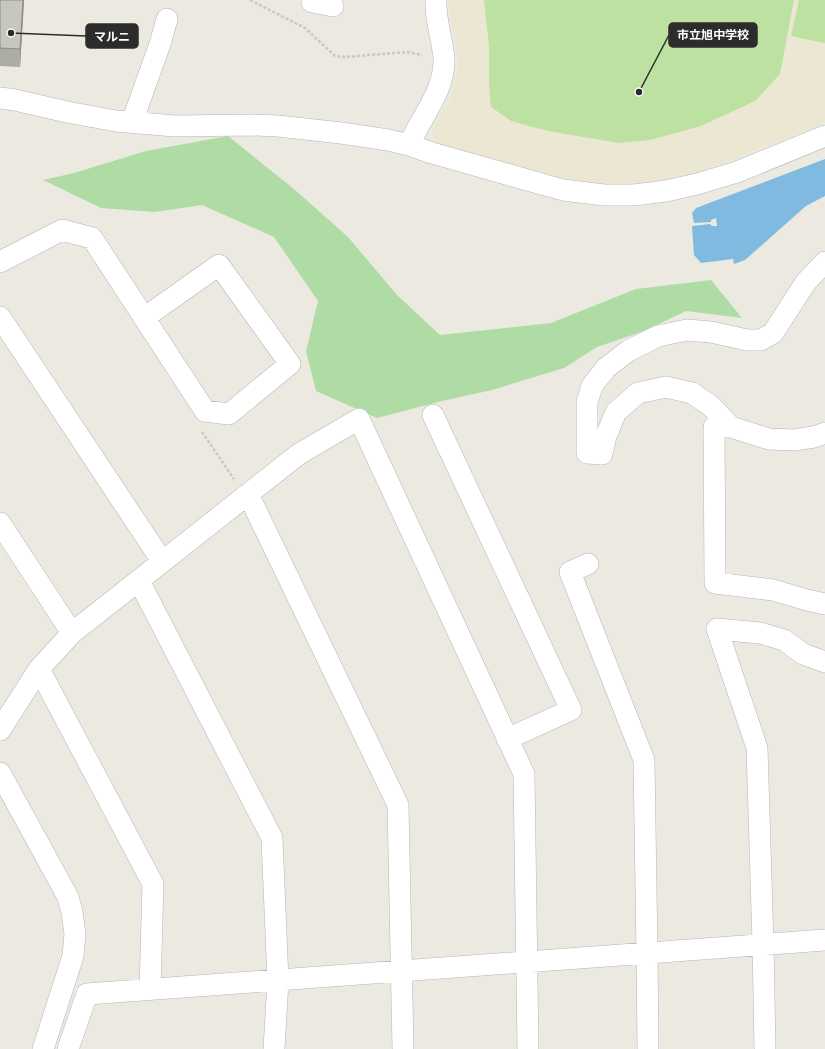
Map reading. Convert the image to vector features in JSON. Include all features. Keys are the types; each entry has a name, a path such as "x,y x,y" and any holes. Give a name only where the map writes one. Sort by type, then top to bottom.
{"street":[{"path":"312,0 312,2 333,6"},
{"path":"409,145 436,96 441,79 444,60 443,47 435,8 436,0"},
{"path":"132,122 160,44 167,19"},
{"path":"0,98 116,121 175,126 278,126 341,132 409,145 432,153 563,190 604,195 634,195 666,191 697,184 737,172 825,136"},
{"path":"0,262 62,230 92,238 144,318 205,411 229,414 290,364 219,265 144,318"},
{"path":"731,427 711,406 692,393 666,387 638,392 616,412 606,436 602,454 587,453 587,402 592,386 606,368 628,351 658,336 688,330 711,332 747,340 761,340 773,333 806,282 825,262"},
{"path":"0,317 162,562"},
{"path":"433,415 571,710 507,739"},
{"path":"0,730 39,669 72,633 299,454 359,419 524,774 528,1049"},
{"path":"825,433 814,437 794,440 769,439 731,427 714,427 715,583 773,590 825,604"},
{"path":"248,494 398,805 403,1049"},
{"path":"0,523 72,633"},
{"path":"588,564 570,572 644,760 648,1049"},
{"path":"139,581 272,838 278,981 274,1049"},
{"path":"765,1049 757,748 717,629 760,633 784,640 803,654 825,662"},
{"path":"39,669 153,884 150,989"},
{"path":"0,773 68,897 72,912 75,934 73,956 43,1049"},
{"path":"68,1049 87,994 825,940"}],"path":[{"path":"250,0 305,28 335,56 345,57 408,52 444,60"},
{"path":"205,411 201,423 202,433 237,482 248,494"}],"shaded area":[{"path":"449,0 825,0 825,123 678,179 622,185 601,186 581,182 505,164 438,144 432,129 449,102 456,82 458,68 454,32 450,18"}],"green space":[{"path":"484,0 794,0 780,74 755,101 701,126 650,140 619,143 548,131 511,121 491,107 489,86 489,45"},
{"path":"799,0 825,0 825,43 791,36"},
{"path":"228,136 294,189 348,237 397,295 440,335 551,323 636,289 711,280 742,318 686,311 644,331 597,347 564,368 492,390 377,418 316,391 306,351 318,301 274,237 202,205 155,212 101,208 43,180 74,173 146,151"}],"water":[{"path":"825,159 825,196 806,206 745,260 734,264 733,259 701,263 694,255 692,226 710,224 712,226 717,226 716,218 711,220 711,222 694,223 692,213 696,208"}],"building":[{"path":"0,0 23,0 20,49 0,48"}],"place":[{"name":"マルニ","path":"11,33"},
{"name":"市立旭中学校","path":"639,92"}]}
